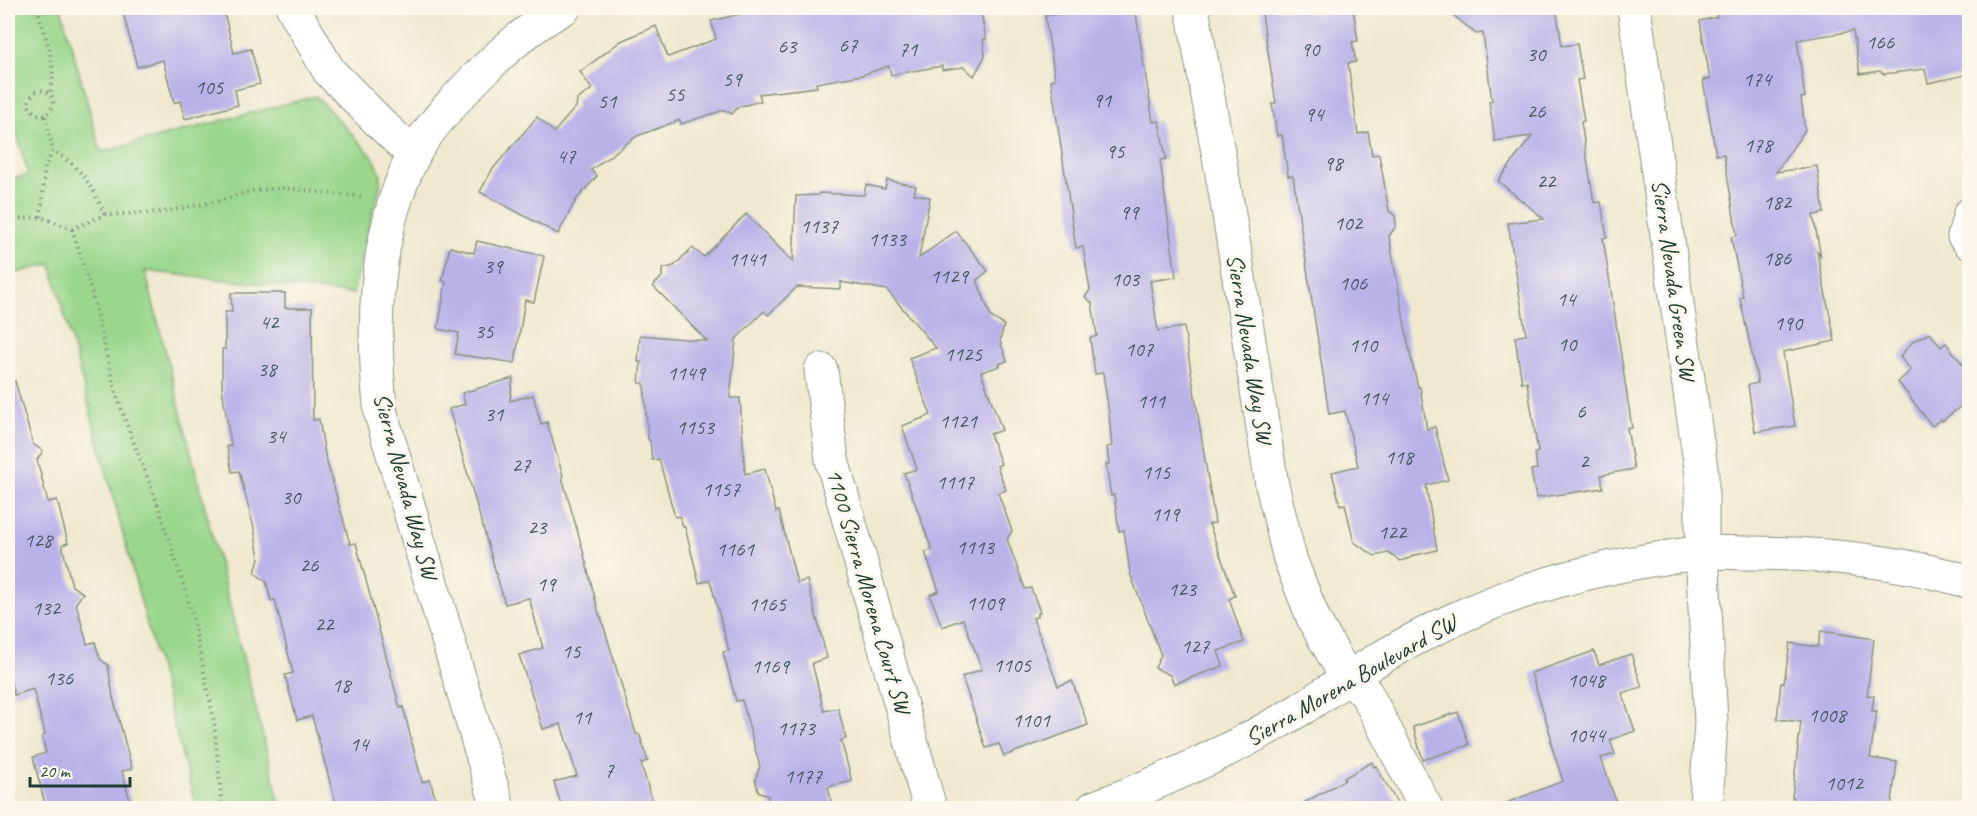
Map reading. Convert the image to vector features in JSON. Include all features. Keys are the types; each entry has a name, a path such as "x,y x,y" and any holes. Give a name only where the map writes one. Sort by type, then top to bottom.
{"street":[{"path":"293,8 329,71 414,155"},
{"name":"Sierra Nevada Way SW","path":"498,808 381,414 376,368 375,321 379,274 386,238 397,199 414,155 438,121 471,82 525,34 564,8"},
{"name":"Sierra Nevada Way SW","path":"1192,8 1272,485 1290,559 1314,620 1347,678 1366,693 1426,808"},
{"name":"Sierra Nevada Green SW","path":"1634,8 1702,476 1702,552 1711,722 1706,804"},
{"path":"1970,214 1964,236 1970,243"},
{"name":"1100 Sierra Morena Court SW","path":"821,370 832,460 930,808"},
{"name":"Sierra Morena Boulevard SW","path":"1093,808 1136,792 1244,741 1301,709 1347,678 1445,624 1502,599 1547,583 1619,565 1702,552 1855,558 1933,571 1970,582"}],"path":[{"path":"38,8 53,65 50,95"},
{"path":"42,90 53,98 54,105 45,115 32,111 28,105 35,91 42,90"},
{"path":"41,217 45,166 53,151 45,115"},
{"path":"53,151 69,160 86,177 105,215"},
{"path":"8,220 41,217 72,230 105,215 162,212 219,201 252,191 283,188 365,197"},
{"path":"72,230 90,286 115,390 168,534 191,609 214,720 222,808"}],"green space":[{"path":"8,8 61,8 101,152 316,96 373,157 381,174 380,188 353,294 145,271 281,808 196,808 51,264 8,275 8,180 28,175 8,97"}],"building":[{"path":"122,8 223,8 234,53 251,49 260,84 235,90 238,105 185,119 180,101 174,103 163,60 137,67"},
{"path":"765,8 980,8 986,39 983,40 985,56 974,76 964,67 942,70 942,66 891,75 889,66 862,75 816,83 817,87 759,94 761,101 738,107 732,114 724,110 681,124 680,120 637,136 591,170 597,176 576,200 558,234 480,192 492,170 537,117 554,132 576,107 577,100 592,89 580,72 621,41 656,26 668,57 716,39 711,21"},
{"path":"1100,8 1135,8 1153,122 1159,121 1166,159 1160,160 1176,277 1150,281 1158,331 1184,327 1215,523 1209,524 1235,596 1229,599 1244,642 1218,651 1223,666 1174,684 1170,675 1155,668 1161,655 1130,573 1124,530 1119,531 1114,495 1111,496 1106,464 1109,464 1107,447 1112,446 1109,413 1103,373 1095,374 1090,338 1097,336 1092,303 1085,297 1090,290 1083,247 1076,248 1051,80 1055,79 1045,16"},
{"path":"1261,8 1353,8 1358,41 1352,42 1356,62 1348,63 1358,134 1368,132 1372,155 1379,154 1389,211 1395,216 1396,226 1389,236 1410,354 1418,387 1420,387 1427,429 1435,427 1448,480 1426,485 1437,550 1400,561 1388,553 1375,556 1354,542 1345,504 1340,505 1332,472 1358,466 1345,411 1329,414 1293,176 1288,176 1282,135 1277,136 1272,104 1276,103"},
{"path":"1445,8 1556,8 1562,46 1577,44 1583,79 1577,80 1584,121 1581,122 1594,203 1601,202 1607,237 1603,238 1632,428 1627,428 1634,469 1601,475 1603,488 1536,498 1531,470 1537,469 1535,453 1538,452 1527,382 1522,383 1515,337 1526,335 1508,223 1544,219 1498,181 1532,136 1495,141 1483,33 1476,34"},
{"path":"1715,8 1970,8 1970,74 1928,83 1925,69 1884,74 1880,71 1860,74 1853,31 1797,40 1805,97 1801,98 1805,130 1776,172 1817,166 1824,213 1813,215 1821,257 1817,251 1835,341 1783,352 1795,426 1755,432 1748,385 1758,383 1740,298 1743,297 1731,237 1737,236 1724,154 1716,155 1703,80 1710,79 1700,21 1717,17"},
{"path":"887,180 916,186 914,194 930,197 919,258 956,231 988,271 977,280 991,317 1004,325 1000,341 1007,361 999,364 1000,366 981,372 1002,430 990,434 1001,464 997,466 1006,490 998,493 1012,531 1007,539 1025,589 1031,588 1040,612 1033,618 1058,686 1072,681 1088,725 1004,756 999,744 986,748 962,677 982,669 963,619 942,627 930,595 939,591 925,552 932,550 904,473 917,469 902,426 931,415 909,358 936,348 887,290 841,282 841,289 797,287 768,315 764,311 736,339 730,398 740,398 745,474 765,469 776,512 779,511 797,583 807,580 827,658 812,663 824,711 838,708 846,739 841,740 852,781 828,787 832,804 813,808 771,808 768,796 758,791 755,779 760,767 742,700 736,701 723,652 729,651 710,580 699,583 685,527 683,527 680,516 675,517 659,459 652,460 650,440 648,440 644,383 639,383 640,335 707,341 653,286 662,277 662,269 674,266 692,248 704,257 746,214 793,262 796,196 819,195 819,193 864,195 866,185 885,189"},
{"path":"477,241 544,256 534,302 525,300 515,363 455,354 459,333 438,329 446,282 442,281 450,247 474,253"},
{"path":"231,293 285,293 285,308 312,308 313,420 319,419 325,455 350,544 356,543 422,782 430,780 438,808 337,808 312,716 297,720 285,675 293,673 275,600 271,601 266,581 255,573 259,558 254,528 239,471 232,472 227,446 231,446 222,388 222,349 225,349 225,312 232,312"},
{"path":"1930,333 1941,347 1946,343 1970,374 1970,399 1932,426 1898,382 1911,370 1900,357 1913,341"},
{"path":"513,378 510,401 533,395 541,424 547,422 599,614 636,734 640,736 648,761 641,763 654,808 562,808 554,782 577,776 561,724 543,729 519,655 543,648 529,598 505,604 449,409 465,404 462,393"},
{"path":"15,381 33,444 43,451 37,460 48,502 57,500 68,543 62,545 72,586 83,593 76,603 87,644 95,642 100,659 108,665 113,697 132,769 122,771 132,808 46,808 33,757 46,753 42,737 45,734 33,689 14,695 8,671 8,615 15,613 8,585 8,382"},
{"path":"1821,631 1874,639 1867,695 1874,696 1872,711 1877,711 1870,758 1897,762 1891,808 1792,808 1801,722 1777,719 1781,683 1784,683 1790,643 1818,647"},
{"path":"1594,651 1599,665 1631,654 1642,687 1622,693 1635,731 1610,740 1615,754 1601,758 1618,808 1502,808 1501,805 1563,781 1531,673"},
{"path":"1458,712 1469,745 1423,760 1413,727"},
{"path":"1372,762 1400,808 1295,808 1345,780 1344,778"}]}
